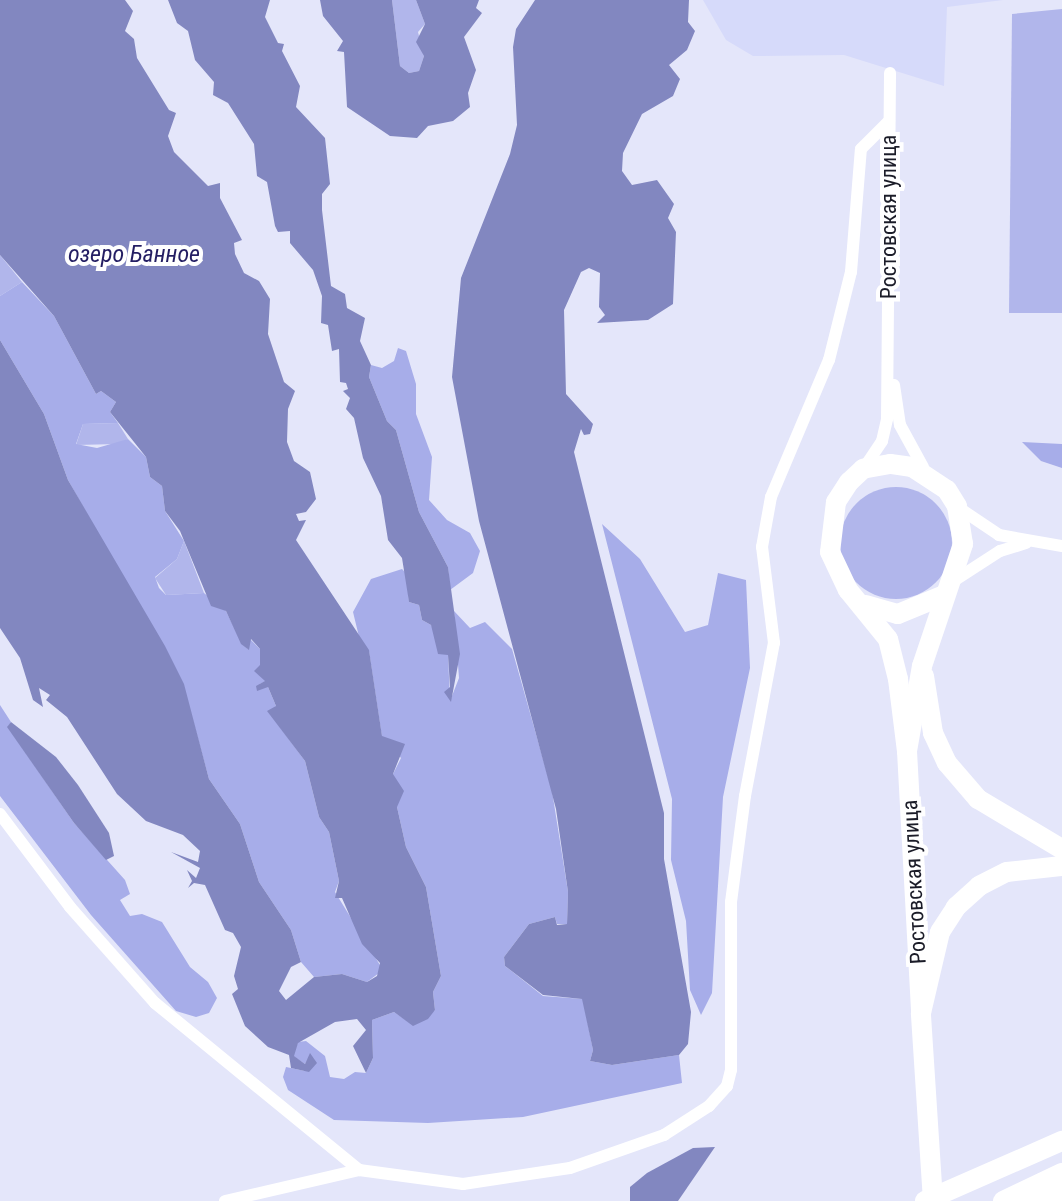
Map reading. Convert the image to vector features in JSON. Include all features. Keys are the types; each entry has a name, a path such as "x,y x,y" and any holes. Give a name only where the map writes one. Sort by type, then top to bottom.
{"main road":[{"path":"890,464 931,476 957,506 963,544 922,666 907,751 894,657 879,623 835,570 829,526 836,502 863,469 890,464"},
{"path":"862,603 898,614 948,589"},
{"path":"922,666 933,733 947,763 978,799 1062,849"},
{"name":"Ростовская улица","path":"907,751 921,1013"},
{"path":"933,1201 921,1013 929,963 956,907 979,886 1007,872 1062,866"},
{"path":"925,1201 1062,1141"},
{"path":"1006,1201 1062,1173"},
{"path":"1006,1201 1062,1191"}],"street":[{"name":"Ростовская улица","path":"890,73 890,362"},
{"path":"225,1201 359,1170 463,1184 570,1168 664,1135 709,1106 727,1086 731,902 745,796 774,643 762,547 771,497 829,360 851,272 861,149 889,121"},
{"path":"863,469 882,441 890,362"},
{"path":"890,362 900,425 915,458 931,476"},
{"path":"957,506 999,535 1026,543 1062,546"},
{"path":"948,589 989,557 1026,543"},
{"path":"0,814 70,907 155,1003 359,1170"}],"shaded area":[{"path":"392,0 416,0 425,24 418,32 424,56 419,71 409,73 400,66"},
{"path":"703,0 1003,0 947,7 944,86 844,55 753,56 726,40"},
{"path":"1062,9 1062,313 1009,313 1012,14"},
{"path":"0,255 22,282 0,296"},
{"path":"22,282 54,316 96,394 101,391 116,402 110,412 118,423 83,424 76,444 97,448 128,439 146,457 150,477 162,486 165,511 184,541 177,559 155,577 159,588 166,595 204,593 226,611 242,644 248,649 250,639 260,649 266,681 260,684 268,687 276,706 271,715 305,761 319,817 329,832 339,881 335,892 383,970 367,982 342,974 314,977 301,962 291,930 259,882 240,824 209,779 183,684 68,480 44,414 0,340 0,296"},
{"path":"398,348 406,351 416,384 416,414 432,457 429,500 447,520 470,533 480,551 473,573 450,590 448,567 419,512 396,430 387,421 369,377 371,365 382,368 394,361"},
{"path":"118,423 128,439 118,444 76,445 83,424"},
{"path":"1022,442 1062,444 1062,468 1041,461"},
{"path":"896,487 917,491 935,504 948,522 952,543 948,564 935,582 917,595 896,599 875,595 857,582 844,564 840,543 844,522 857,504 875,491"},
{"path":"602,524 640,559 685,632 708,625 718,573 746,580 750,668 723,797 712,993 701,1015 690,990 686,921 671,860 672,799"},
{"path":"184,541 204,593 166,595 155,578 177,559"},
{"path":"402,569 407,574 409,602 419,605 422,620 431,625 448,654 450,701 459,678 454,611 470,628 485,622 512,649 552,791 568,892 567,924 557,924 555,917 529,924 504,957 505,966 543,996 583,999 593,1050 590,1061 612,1065 679,1055 682,1083 523,1117 428,1123 334,1120 288,1090 283,1077 286,1067 305,1071 312,1061 310,1055 305,1064 293,1056 298,1042 306,1041 325,1056 330,1077 344,1079 355,1072 366,1073 373,1058 372,1020 394,1012 413,1025 435,1010 433,992 441,976 426,887 406,847 397,807 393,774 401,758 382,737 369,651 361,645 353,612 371,579"},
{"path":"0,705 11,722 8,727 74,823 125,880 130,894 120,900 130,916 142,914 162,922 190,967 208,982 217,998 209,1013 196,1017 176,1011 91,915 0,796"}],"water":[{"name":"озеро Банное","path":"0,0 125,0 133,11 125,31 134,39 137,58 169,110 176,113 168,136 174,152 208,186 220,183 220,198 242,240 234,243 235,254 244,273 259,281 270,299 268,334 284,382 295,391 288,409 287,442 294,461 310,472 316,499 306,512 296,514 299,521 306,520 296,540 369,650 382,736 405,744 393,774 404,791 397,807 406,847 426,887 441,976 433,992 435,1010 428,1019 413,1026 394,1012 372,1020 373,1058 366,1073 353,1046 366,1030 357,1019 335,1022 298,1043 294,1056 305,1064 310,1053 317,1063 309,1072 291,1068 289,1055 268,1047 245,1026 232,994 238,989 234,976 241,947 233,933 225,930 205,885 194,883 188,888 192,881 187,870 196,878 200,868 171,852 198,862 200,851 183,835 146,821 117,794 67,717 46,700 50,695 39,688 43,707 33,700 20,658 0,628 0,340 44,414 68,480 184,684 209,779 240,824 259,882 291,930 301,962 291,967 279,991 286,1000 314,977 342,974 367,982 377,976 380,963 362,944 342,898 335,898 339,881 329,832 319,817 305,761 267,711 276,706 268,687 257,691 256,686 265,681 254,671 260,665 260,649 251,639 249,650 241,644 226,611 211,606 180,531 165,511 162,486 150,477 146,457 110,412 116,402 101,391 96,394 54,316 0,255"},
{"path":"168,0 270,0 265,17 278,43 284,44 282,51 300,86 296,107 325,138 330,184 322,194 322,210 331,286 345,294 347,308 365,318 360,341 371,365 369,377 387,421 396,430 419,512 448,567 460,654 451,702 444,692 450,687 448,655 438,654 431,625 422,620 419,605 409,602 402,558 388,540 381,496 363,458 354,418 346,409 350,398 343,391 348,389 346,383 340,382 339,349 332,351 328,325 321,323 322,296 313,270 290,243 290,231 278,232 267,182 257,176 254,144 228,103 213,95 214,82 195,60 188,31 177,23"},
{"path":"320,0 392,0 400,66 409,73 419,71 424,56 416,42 425,24 416,0 479,0 476,8 482,13 464,37 476,70 468,93 470,107 453,121 428,126 417,138 390,136 347,107 344,52 337,51 343,41 323,16"},
{"path":"535,0 689,0 688,22 695,31 687,50 669,65 680,79 673,96 642,114 623,153 622,171 632,185 657,180 674,204 668,218 676,232 673,304 648,320 597,323 605,315 599,307 600,273 589,268 581,272 564,310 566,394 593,424 590,434 584,435 581,429 574,452 664,813 664,859 691,1012 688,1044 679,1055 612,1065 590,1061 593,1050 582,999 543,995 505,966 504,957 529,924 555,917 557,925 567,924 568,892 556,809 479,521 452,377 461,278 510,154 517,125 513,47 516,29"},
{"path":"11,722 56,757 78,785 109,833 114,856 106,860 74,823 7,727"},
{"path":"715,1147 678,1201 630,1201 630,1187 647,1173 693,1148"}]}
